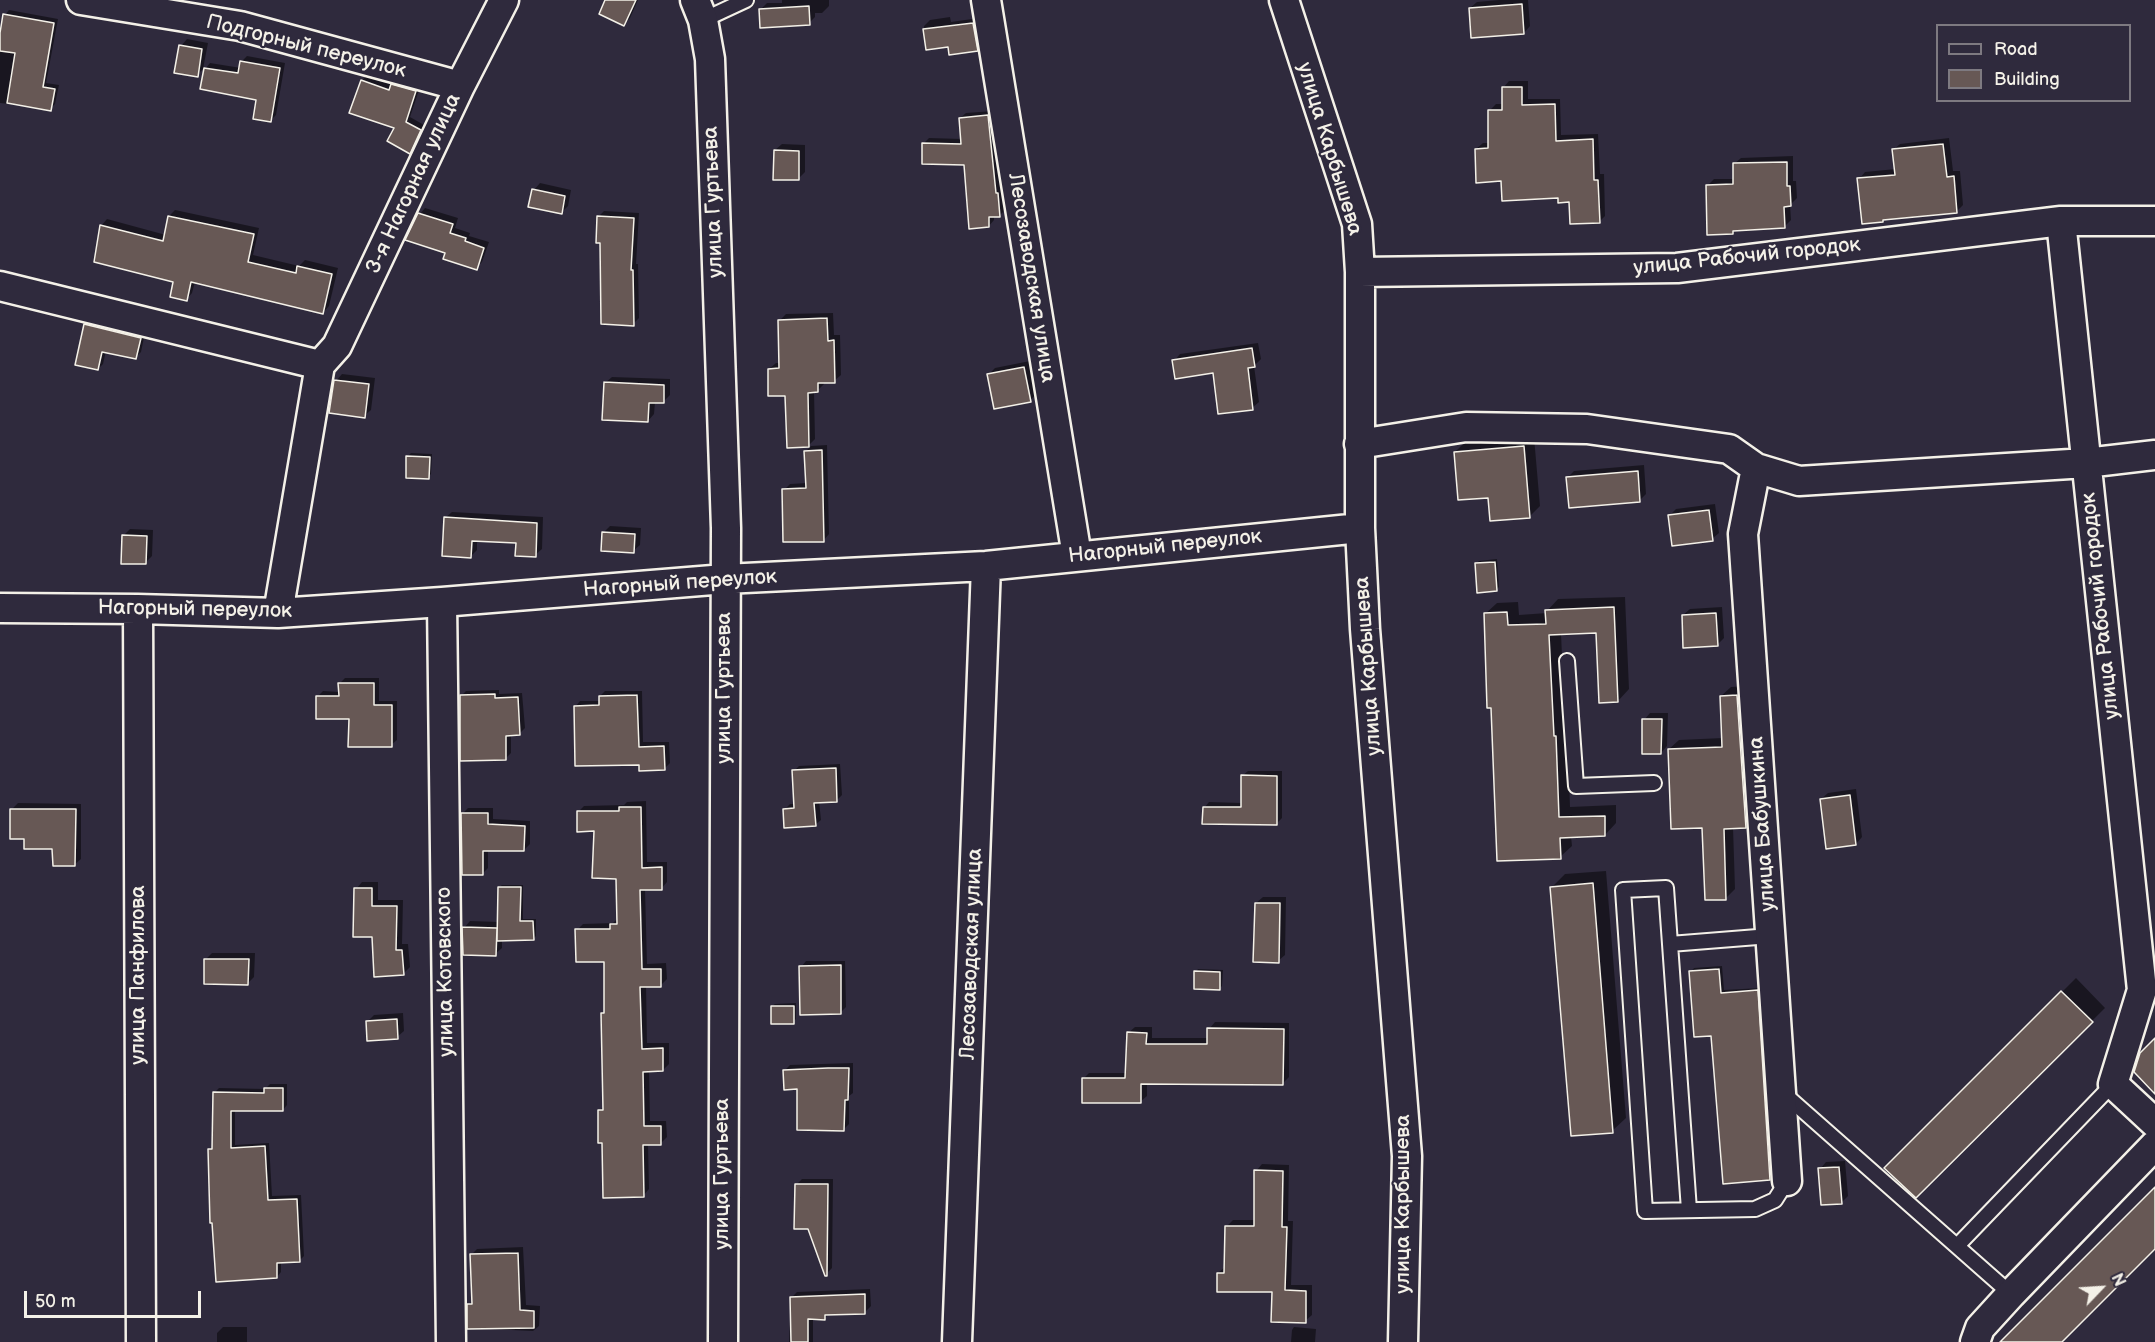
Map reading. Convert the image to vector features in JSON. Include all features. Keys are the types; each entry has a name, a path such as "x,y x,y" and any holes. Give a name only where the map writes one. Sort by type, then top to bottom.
{"street":[{"name":"Подгорный переулок","path":"81,0 240,26 460,86"},
{"name":"3-я Нагорная улица","path":"278,613 320,365 337,346 460,86 504,0"},
{"name":"Лесозаводская улица","path":"986,0 1077,556"},
{"name":"улица Карбышева","path":"1284,0 1357,224 1360,272 1360,528 1365,629 1407,1156 1403,1342"},
{"name":"улица Гуртьева","path":"699,10 710,59 726,528 723,1342"},
{"name":"улица Рабочий городок","path":"1360,272 1677,268 2061,221 2155,221"},
{"name":"улица Рабочий городок","path":"2061,221 2142,990 2113,1084"},
{"path":"0,286 320,365"},
{"path":"1359,444 1466,427 1587,429 1729,449 1756,468 1799,481 2086,463 2155,455"},
{"name":"улица Бабушкина","path":"1756,468 1743,534 1787,1181"},
{"name":"Нагорный переулок","path":"0,608 278,613 725,579 986,566 1360,528"},
{"name":"Лесозаводская улица","path":"957,1342 986,566"},
{"name":"улица Котовского","path":"442,602 451,1342"},
{"name":"улица Панфилова","path":"138,609 141,1342"},
{"path":"2113,1084 2155,1123"},
{"path":"1976,1342 1980,1328 2155,1145"}],"lane":[{"path":"699,10 746,0"},
{"path":"1567,661 1576,786 1654,783"},
{"path":"1689,1210 1666,888 1623,890 1646,1211 1755,1209 1775,1200 1787,1181"},
{"path":"1670,944 1770,936"},
{"path":"1957,1246 2113,1084"},
{"path":"1780,1091 2011,1294"}],"building":[{"path":"605,0 636,0 624,26 599,14"},
{"path":"1522,4 1524,34 1471,38 1469,8"},
{"path":"809,6 810,25 760,28 759,9"},
{"path":"3,14 54,23 43,87 55,89 51,111 7,103 15,53 0,51"},
{"path":"973,23 978,51 949,55 948,47 926,50 923,29"},
{"path":"179,45 202,49 198,77 174,73"},
{"path":"240,61 280,68 271,122 253,119 256,100 200,89 204,68 238,73"},
{"path":"361,80 389,90 391,84 416,91 406,122 421,130 410,154 387,141 394,128 349,113"},
{"path":"1502,87 1522,87 1522,105 1555,104 1556,141 1593,139 1594,180 1598,180 1600,223 1570,224 1569,202 1558,203 1558,198 1502,201 1501,181 1476,183 1475,149 1488,148 1488,110 1502,110"},
{"path":"988,115 1000,217 989,217 989,227 969,229 964,165 922,164 922,143 961,144 959,118"},
{"path":"1943,144 1947,177 1954,176 1957,213 1862,224 1857,178 1895,175 1892,149"},
{"path":"774,150 799,151 799,180 773,180"},
{"path":"1787,162 1787,186 1790,186 1791,206 1784,207 1785,228 1707,235 1706,185 1733,184 1733,163"},
{"path":"532,189 565,196 562,214 528,207"},
{"path":"418,213 453,224 450,233 466,238 465,241 484,248 477,270 443,259 445,253 405,240"},
{"path":"168,216 254,234 248,262 296,273 297,266 332,274 323,314 191,282 187,301 170,297 173,282 94,262 100,225 163,241"},
{"path":"597,216 634,218 631,270 633,270 634,326 601,324 600,243 596,243"},
{"path":"827,318 828,341 834,340 835,383 818,383 818,392 808,393 809,447 787,448 785,396 768,396 768,369 779,368 778,320"},
{"path":"84,324 141,338 136,359 102,352 98,370 75,365"},
{"path":"1252,348 1255,367 1248,368 1253,410 1218,414 1213,373 1175,379 1172,360"},
{"path":"1024,367 1031,402 994,409 987,374"},
{"path":"334,380 369,384 365,418 329,413"},
{"path":"604,382 664,385 664,403 649,403 648,422 602,420"},
{"path":"1524,446 1530,518 1490,521 1488,498 1458,500 1454,452"},
{"path":"822,450 824,542 783,542 782,489 806,488 804,451"},
{"path":"406,456 430,457 429,479 406,478"},
{"path":"1638,471 1640,502 1569,508 1566,477"},
{"path":"1709,510 1713,541 1672,546 1668,515"},
{"path":"444,517 537,523 536,557 515,556 516,543 472,541 471,558 442,556"},
{"path":"602,532 635,534 634,553 601,551"},
{"path":"122,535 147,536 146,564 121,564"},
{"path":"1495,562 1497,591 1477,593 1475,563"},
{"path":"1614,607 1618,702 1599,703 1596,633 1549,635 1559,817 1605,816 1605,836 1560,838 1561,859 1497,861 1491,708 1487,708 1484,613 1507,612 1508,625 1546,624 1545,610"},
{"path":"1716,613 1718,646 1683,648 1682,615"},
{"path":"338,683 374,683 374,705 392,705 392,747 348,747 349,719 316,719 316,696 339,696"},
{"path":"495,694 495,698 518,697 520,735 506,736 506,760 460,761 460,695"},
{"path":"637,695 639,747 664,746 665,770 639,771 639,765 575,766 574,706 599,705 599,696"},
{"path":"1737,695 1746,828 1724,829 1726,900 1705,900 1702,828 1671,829 1668,749 1722,747 1720,696"},
{"path":"1642,719 1662,719 1661,754 1642,754"},
{"path":"836,768 837,802 814,803 816,826 784,828 783,809 794,808 792,770"},
{"path":"1241,775 1277,776 1277,825 1202,824 1203,807 1241,807"},
{"path":"1850,795 1856,845 1826,849 1820,799"},
{"path":"619,807 641,807 642,868 662,867 662,890 640,890 642,969 661,969 661,987 640,987 642,1049 663,1048 663,1071 643,1072 644,1126 661,1126 661,1145 643,1145 644,1197 603,1198 602,1143 598,1143 598,1110 603,1110 601,1013 604,1013 604,962 576,962 575,929 610,929 610,924 617,924 616,879 592,878 594,831 577,832 577,811 619,811"},
{"path":"10,809 76,809 75,866 53,866 52,849 24,849 24,839 10,839"},
{"path":"461,813 488,813 488,824 525,826 524,851 483,851 483,875 462,875"},
{"path":"1593,883 1613,1133 1571,1136 1550,887"},
{"path":"498,887 521,887 520,921 533,921 534,940 497,941"},
{"path":"354,888 372,888 372,906 397,906 396,950 402,950 404,975 374,977 372,937 353,937"},
{"path":"1255,903 1280,903 1279,963 1253,962"},
{"path":"462,927 497,928 496,956 463,955"},
{"path":"204,959 249,959 248,985 204,984"},
{"path":"841,965 841,1014 800,1015 799,966"},
{"path":"1719,969 1721,993 1758,990 1770,1180 1723,1184 1711,1036 1694,1037 1689,971"},
{"path":"1194,971 1220,972 1220,990 1194,989"},
{"path":"2061,991 2093,1022 1916,1198 1884,1168"},
{"path":"771,1006 794,1006 794,1024 771,1024"},
{"path":"397,1019 398,1039 367,1041 366,1021"},
{"path":"1207,1028 1284,1029 1283,1085 1141,1084 1141,1103 1082,1103 1082,1078 1125,1078 1127,1032 1147,1033 1146,1044 1207,1044"},
{"path":"2155,1038 2155,1094 2134,1072 2140,1053"},
{"path":"849,1068 844,1131 797,1130 797,1089 784,1090 783,1070"},
{"path":"264,1088 283,1088 283,1111 231,1111 231,1148 265,1146 268,1200 297,1199 300,1262 277,1263 277,1278 216,1282 212,1223 210,1223 208,1149 212,1149 213,1092 264,1093"},
{"path":"1839,1167 1842,1204 1821,1205 1818,1168"},
{"path":"1254,1170 1283,1171 1282,1227 1287,1227 1285,1290 1306,1291 1306,1323 1271,1322 1272,1292 1217,1292 1217,1273 1224,1273 1225,1226 1254,1226"},
{"path":"795,1184 828,1184 827,1276 825,1276 808,1229 794,1229"},
{"path":"2155,1187 2155,1249 2062,1342 2000,1342"},
{"path":"518,1253 520,1310 534,1311 534,1328 467,1329 467,1304 472,1304 470,1254"},
{"path":"865,1294 865,1314 825,1315 825,1320 808,1319 808,1342 791,1342 790,1297"}]}
